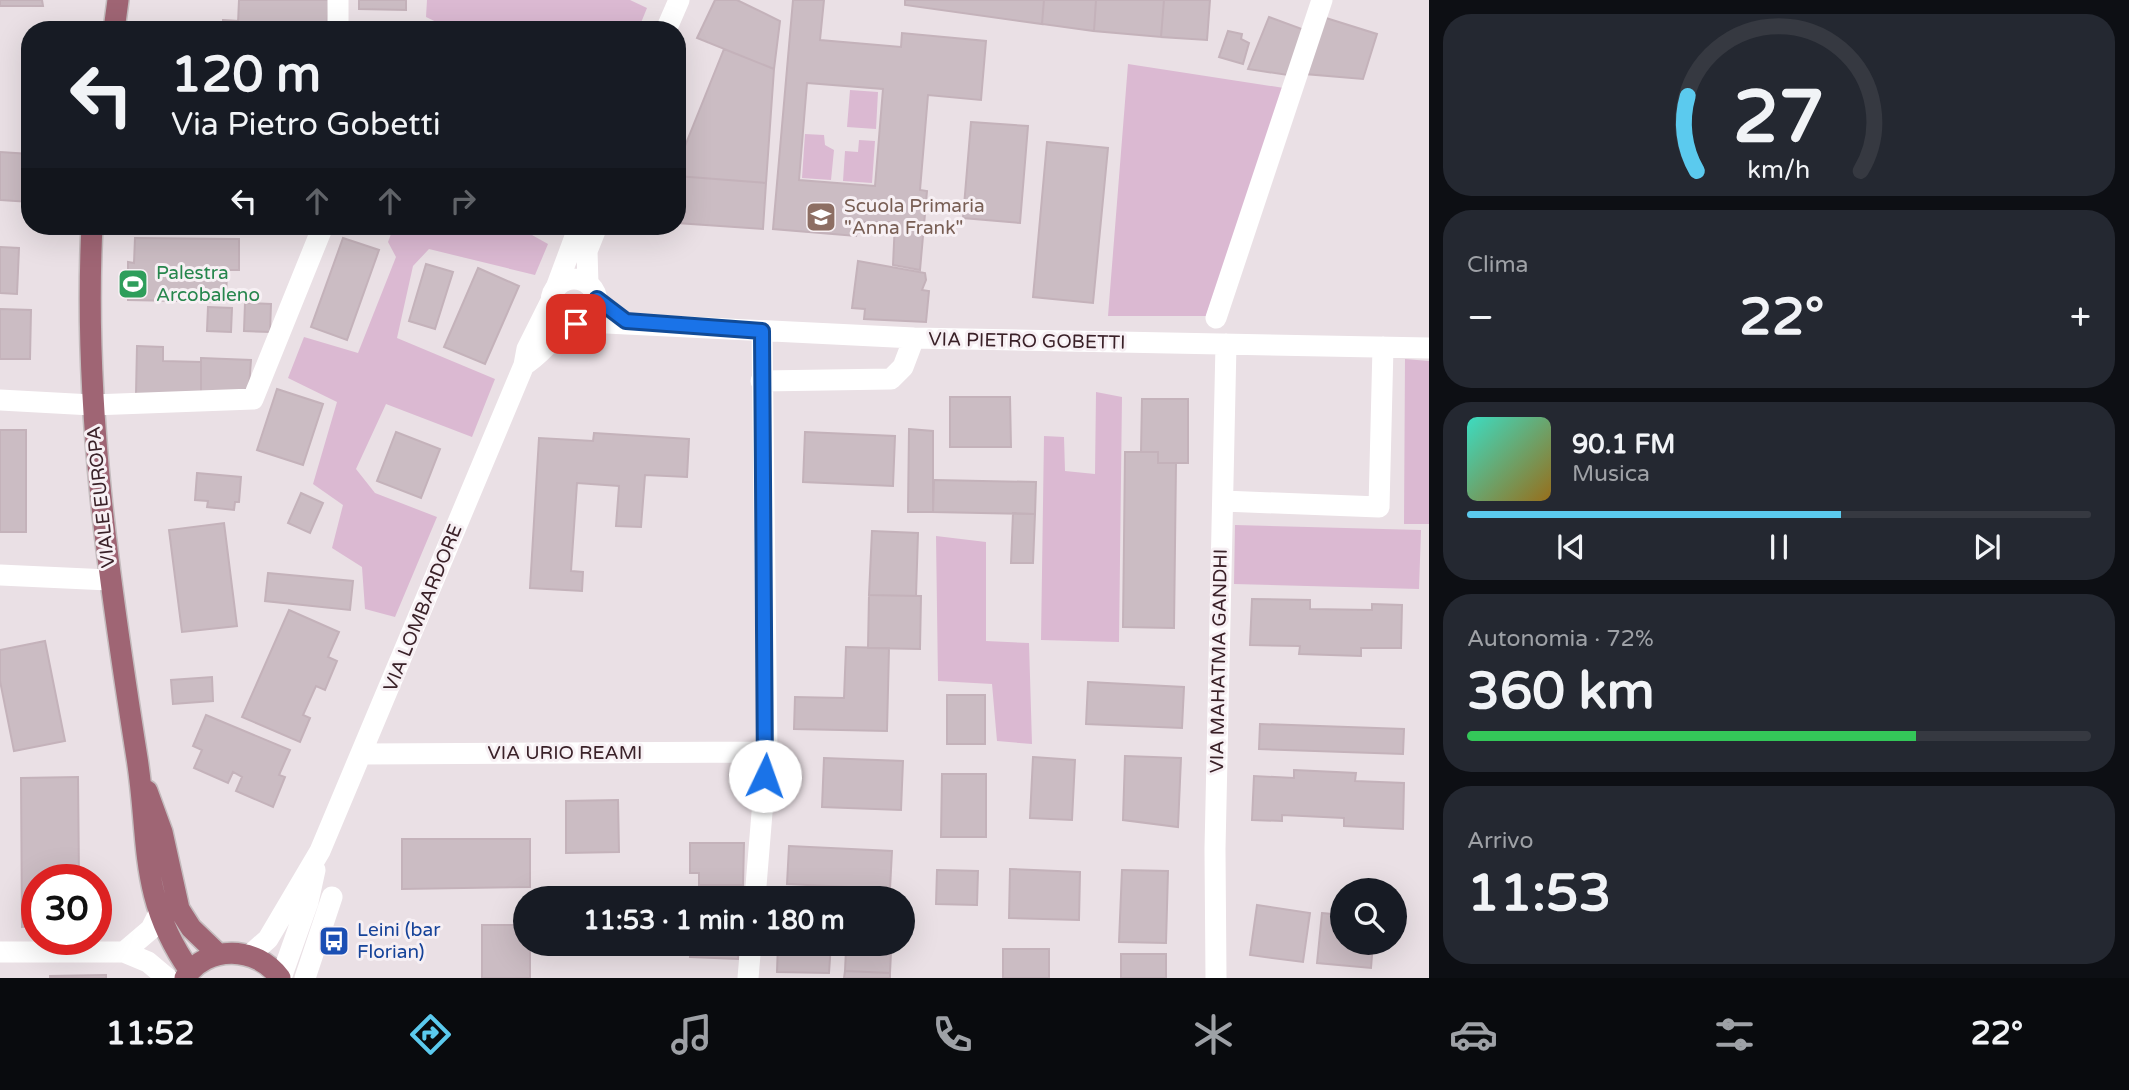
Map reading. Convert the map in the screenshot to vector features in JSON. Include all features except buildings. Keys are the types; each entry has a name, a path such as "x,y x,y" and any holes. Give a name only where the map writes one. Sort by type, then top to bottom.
{"main road":[{"path":"115,21 118,0"},
{"name":"VIALE EUROPA","path":"92,235 92,405 109,580 138,766 143,837 159,913 188,974"},
{"name":"VIALE EUROPA","path":"138,766 162,832 179,909 191,928 218,954"},
{"path":"188,974 218,954 250,955 264,962 280,978"}],"street":[{"path":"338,0 338,21"},
{"path":"670,21 678,0"},
{"path":"1216,318 1322,0"},
{"path":"0,400 92,405 253,398 319,235"},
{"name":"VIA LOMBARDORE","path":"250,955 268,939 320,851 363,754 576,235"},
{"path":"593,235 587,251 592,291 594,312 579,323 556,317 553,295 567,280 592,291 626,321"},
{"name":"VIA PIETRO GOBETTI","path":"579,323 626,321 914,338 1429,348"},
{"name":"VIA LOMBARDORE","path":"524,365 535,359 548,343 579,323"},
{"path":"756,886 767,752 762,331"},
{"path":"761,381 891,379 902,367 914,338"},
{"name":"VIA MAHATMA GANDHI","path":"1216,978 1226,344"},
{"path":"1223,501 1378,507 1382,347"},
{"path":"0,575 109,580"},
{"name":"VIA URIO REAMI","path":"363,754 767,752"},
{"name":"VIA LOMBARDORE","path":"280,978 309,902 320,851"},
{"path":"305,978 332,897"},
{"path":"124,952 151,929 159,913"},
{"path":"0,952 124,952 148,962 167,978"},
{"path":"748,978 750,956"}],"shaded area":[{"path":"427,0 630,0 647,8 642,21 434,21 426,17"},
{"path":"1128,64 1284,88 1206,316 1108,316"},
{"path":"850,90 878,92 876,129 847,127"},
{"path":"805,134 824,135 825,145 834,150 831,180 802,178"},
{"path":"859,140 875,141 872,183 843,181 845,151 858,152"},
{"path":"391,235 532,235 548,244 535,275 429,249 413,266 397,338 495,379 472,437 386,404 356,469 375,493 437,517 395,617 365,609 362,567 332,548 343,505 313,484 337,402 288,378 304,337 358,353 396,257 388,242"},
{"path":"1405,359 1429,361 1429,524 1404,524"},
{"path":"1096,392 1122,397 1119,642 1041,640 1044,436 1064,437 1065,471 1095,474"},
{"path":"1235,525 1421,530 1419,589 1234,584"},
{"path":"936,536 986,542 986,641 1029,643 1032,744 997,741 992,684 938,681"}],"place":[{"name":"Scuola Primaria \"Anna Frank\"","path":"821,217"},
{"name":"Palestra Arcobaleno","path":"133,284"},
{"name":"Leini (bar Florian)","path":"334,941"}],"route":[{"path":"576,324 581,324 591,317 597,306 597,299 626,321 762,331 767,752 765,776"}]}
